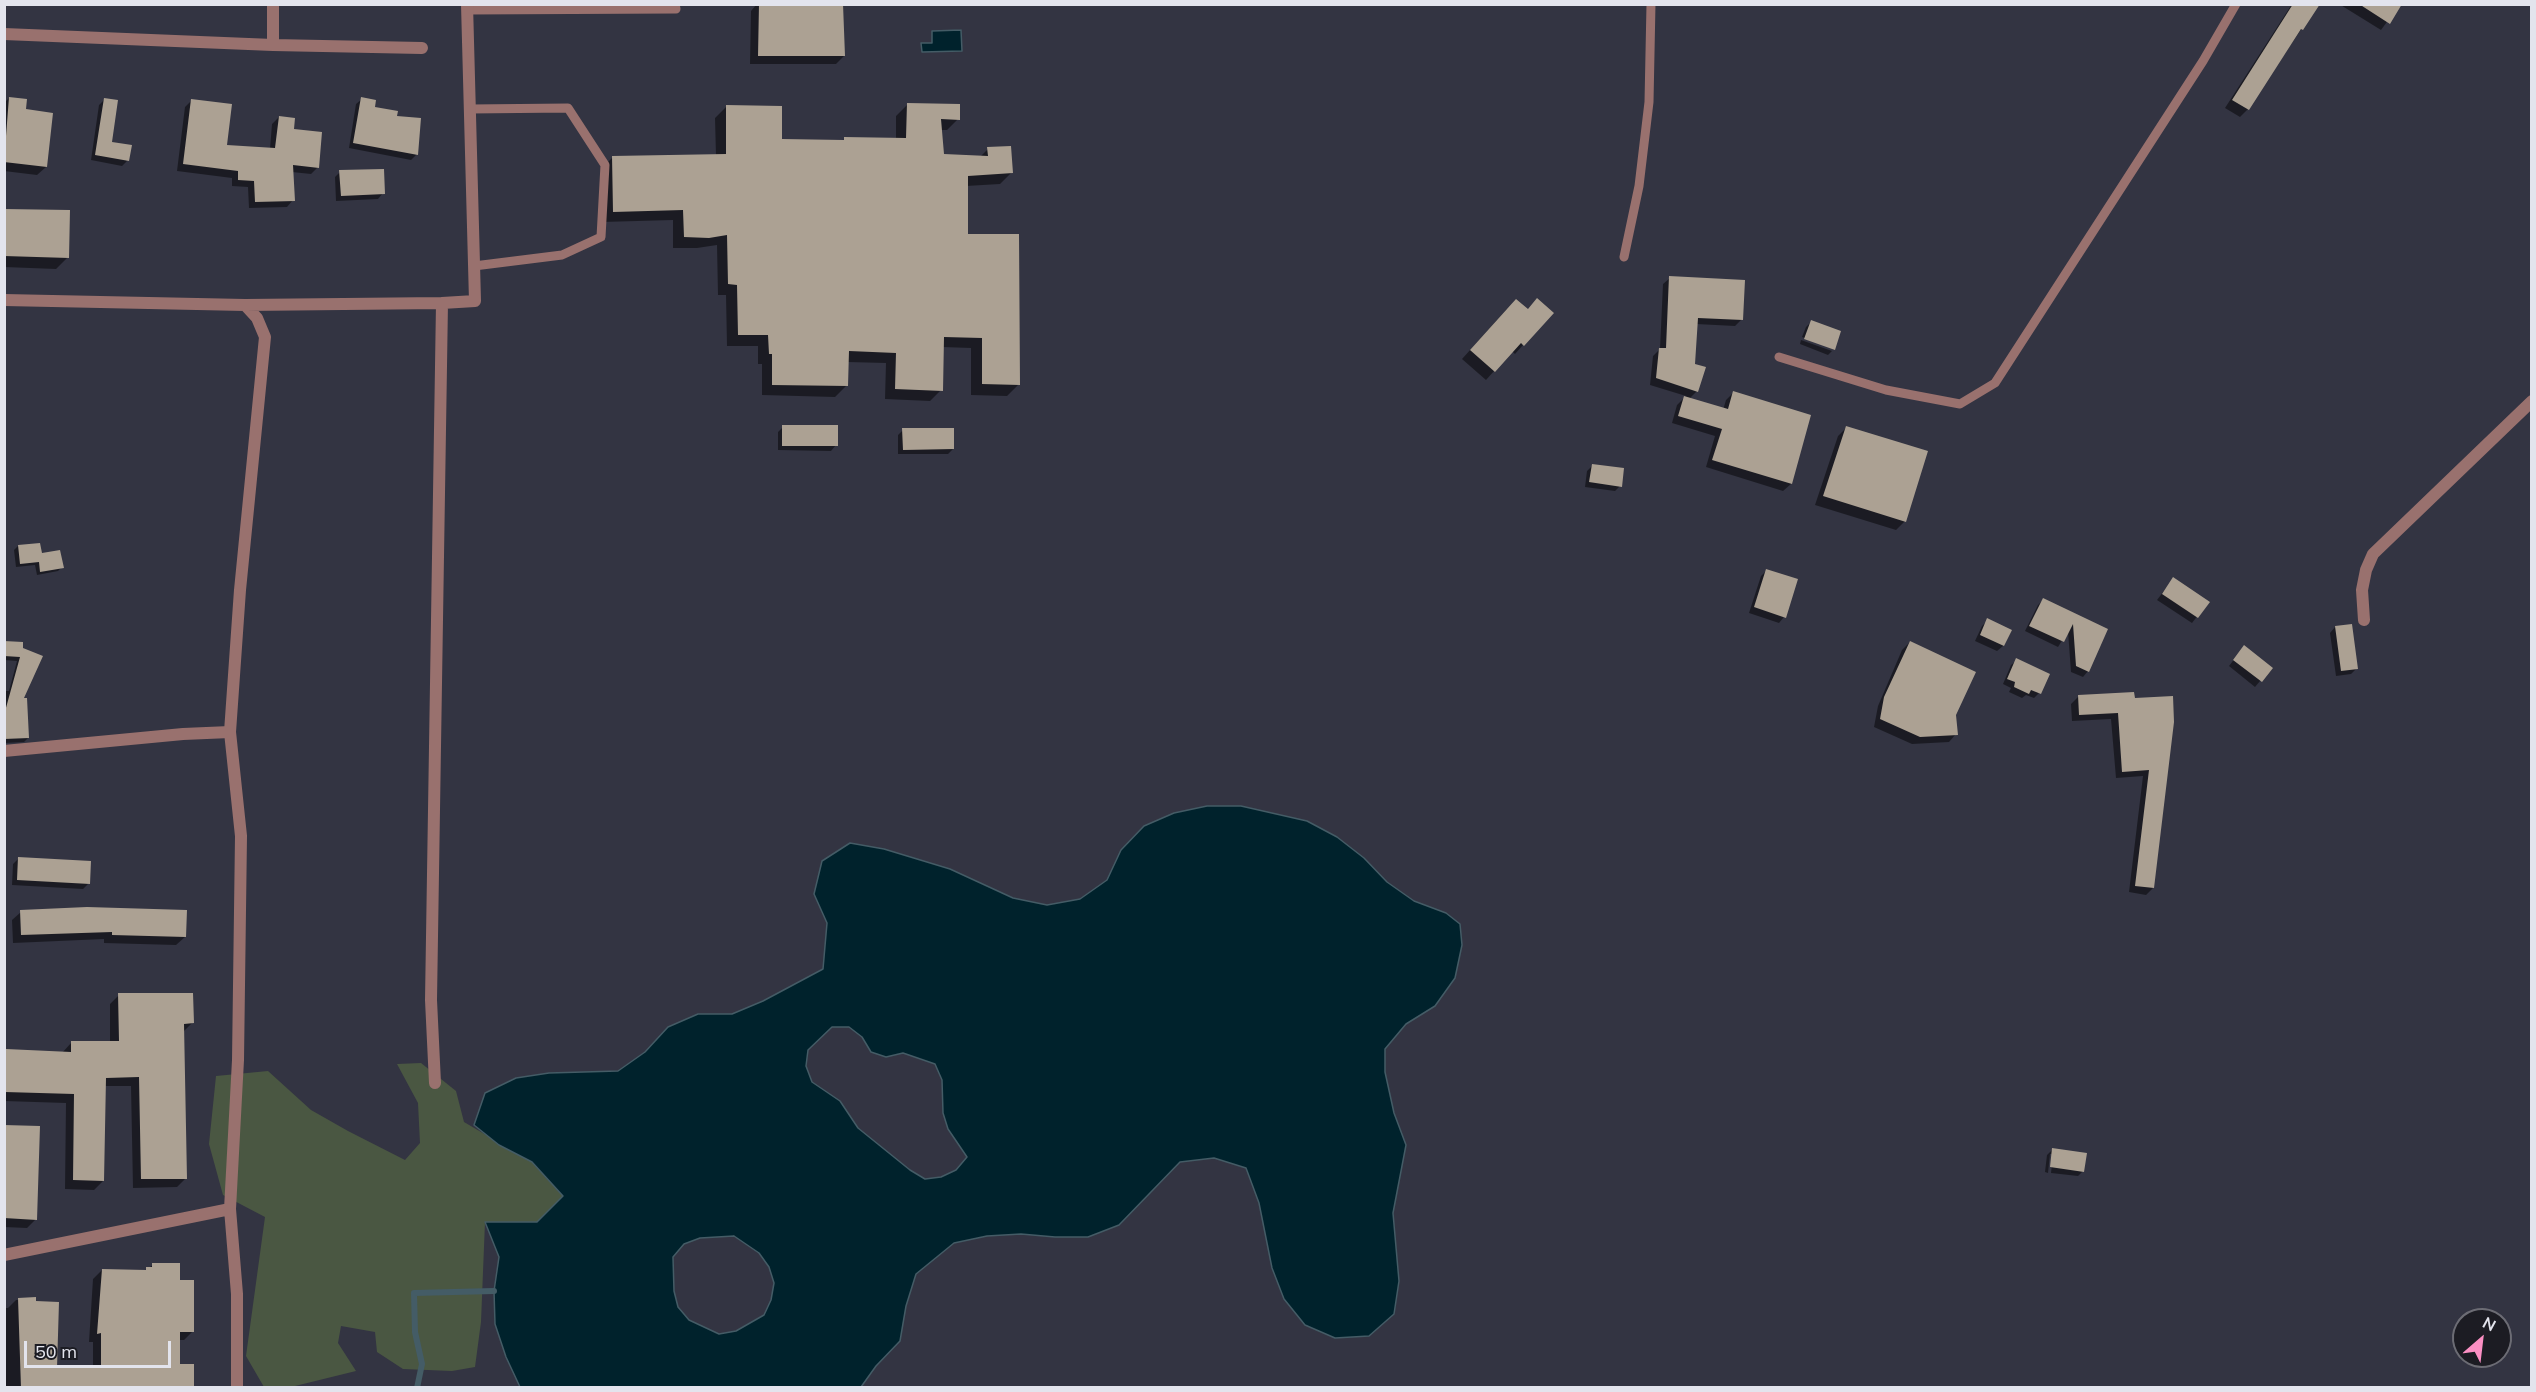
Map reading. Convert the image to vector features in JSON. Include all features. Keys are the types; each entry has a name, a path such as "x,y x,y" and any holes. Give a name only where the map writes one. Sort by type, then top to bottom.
{"street":[{"path":"273,4 273,45"},
{"path":"4,300 245,305 476,301 467,7"},
{"path":"4,34 273,45 422,48"},
{"path":"435,1083 431,1000 442,303"},
{"path":"237,1388 237,1294 230,1209 238,1060 241,836 230,732 240,590 265,336 257,318 245,305"},
{"path":"2364,620 2362,590 2366,570 2373,554 2532,401"},
{"path":"4,751 183,734 230,732"},
{"path":"4,1256 230,1209"}],"lane":[{"path":"467,7 676,9 675,4"},
{"path":"1624,257 1639,186 1649,102 1651,4"},
{"path":"1779,357 1886,390 1960,404 1995,383 2203,61 2236,4"},
{"path":"470,109 568,108 606,165 601,237 562,255 474,266"}],"green space":[{"path":"421,1063 456,1091 464,1122 532,1162 563,1196 537,1222 485,1222 481,1322 475,1367 452,1371 403,1369 377,1352 375,1332 341,1326 338,1343 356,1371 291,1387 264,1387 246,1356 265,1217 223,1195 209,1144 216,1076 268,1071 311,1110 405,1160 420,1143 418,1103 397,1064"}],"water":[{"path":"961,30 962,51 922,52 921,43 932,43 932,31"},
{"path":"1207,806 1241,806 1307,821 1337,837 1364,858 1387,882 1414,901 1446,913 1460,924 1462,945 1455,978 1435,1006 1406,1024 1385,1049 1385,1072 1394,1113 1406,1145 1393,1213 1399,1281 1394,1314 1369,1336 1335,1338 1305,1325 1284,1299 1272,1268 1259,1203 1246,1168 1214,1158 1180,1162 1119,1225 1088,1237 1021,1234 987,1236 954,1243 916,1274 906,1306 900,1341 876,1366 861,1387 520,1387 506,1357 495,1324 494,1291 499,1257 485,1222 537,1222 563,1196 532,1162 499,1145 474,1125 485,1093 516,1078 549,1073 618,1071 645,1052 668,1027 698,1014 732,1014 763,1001 823,969 827,923 814,894 822,861 850,843 884,849 950,869 1013,898 1047,905 1080,899 1107,880 1121,850 1144,826 1174,813","holes":["832,1027 849,1027 862,1037 871,1052 886,1057 903,1053 935,1064 942,1080 943,1113 948,1129 967,1157 956,1170 941,1177 925,1179 910,1170 858,1128 840,1101 812,1082 806,1066 808,1050","734,1236 759,1253 769,1267 774,1283 771,1300 764,1315 736,1331 719,1334 689,1320 678,1307 674,1291 673,1257 684,1244 700,1238"]}],"building":[{"path":"759,4 843,4 845,56 758,56"},
{"path":"2293,4 2320,4 2303,30 2301,29 2249,110 2232,100"},
{"path":"2359,4 2402,4 2390,24"},
{"path":"9,97 27,99 26,109 53,113 47,167 4,162"},
{"path":"361,97 376,100 375,107 398,111 397,116 421,118 418,155 353,143"},
{"path":"104,98 118,100 112,142 132,145 129,161 95,155"},
{"path":"191,99 232,104 227,145 275,148 279,116 295,118 294,129 322,132 319,168 293,165 295,201 255,202 254,181 238,180 238,171 183,164"},
{"path":"907,103 960,104 960,120 941,119 944,154 988,156 987,147 1011,146 1013,173 968,176 968,234 1019,234 1020,385 982,384 982,338 944,337 943,391 895,389 896,353 849,351 848,386 772,385 772,354 769,354 768,335 738,335 737,285 728,284 727,235 709,238 684,237 683,210 613,212 612,156 726,154 726,105 782,106 782,139 844,140 844,137 906,138"},
{"path":"384,169 385,194 341,196 339,170"},
{"path":"4,209 70,210 69,258 4,256"},
{"path":"1669,276 1745,280 1743,320 1698,318 1695,364 1706,367 1698,392 1656,378 1659,348 1666,348"},
{"path":"1537,298 1554,313 1524,346 1521,343 1495,372 1470,350 1516,299 1528,309"},
{"path":"1811,320 1841,331 1835,350 1804,339"},
{"path":"1733,391 1811,415 1792,484 1712,460 1722,429 1678,416 1684,396 1728,409"},
{"path":"782,425 838,425 838,446 782,446"},
{"path":"1846,426 1928,451 1906,522 1823,496"},
{"path":"902,428 954,428 954,449 903,450"},
{"path":"1592,464 1624,468 1622,487 1589,482"},
{"path":"40,543 42,553 60,550 64,568 40,572 39,562 20,564 18,545"},
{"path":"1766,569 1798,579 1786,618 1754,607"},
{"path":"2173,577 2210,602 2198,618 2162,594"},
{"path":"2043,598 2108,629 2089,672 2076,666 2073,624 2064,642 2029,626"},
{"path":"1987,618 2012,630 2004,646 1980,635"},
{"path":"2352,624 2358,669 2341,671 2335,626"},
{"path":"4,641 23,642 23,648 43,656 24,698 27,698 29,738 4,739 4,715 20,657 4,656"},
{"path":"1910,641 1976,672 1956,715 1958,735 1920,737 1880,719 1884,697"},
{"path":"2244,645 2273,668 2262,682 2233,660"},
{"path":"2016,658 2050,674 2041,694 2031,690 2029,694 2014,687 2015,682 2007,679"},
{"path":"2134,692 2135,698 2173,696 2174,722 2154,888 2135,886 2149,770 2122,772 2118,713 2079,715 2078,695"},
{"path":"18,857 91,861 90,884 17,880"},
{"path":"87,907 187,910 186,937 112,935 112,932 21,935 20,910"},
{"path":"118,993 193,993 194,1023 184,1024 187,1179 141,1179 139,1077 106,1078 104,1181 73,1180 74,1094 5,1092 6,1049 71,1052 71,1041 119,1041"},
{"path":"4,1125 40,1126 37,1220 4,1218"},
{"path":"2052,1148 2087,1153 2084,1172 2050,1167"},
{"path":"152,1263 180,1263 180,1280 194,1280 194,1332 180,1332 180,1364 194,1364 194,1388 21,1388 18,1298 36,1297 36,1301 59,1302 57,1368 101,1368 101,1333 97,1334 102,1269 146,1270 146,1267 152,1267"}],"waterway":[{"path":"417,1388 422,1364 415,1332 414,1293 494,1291"}]}
